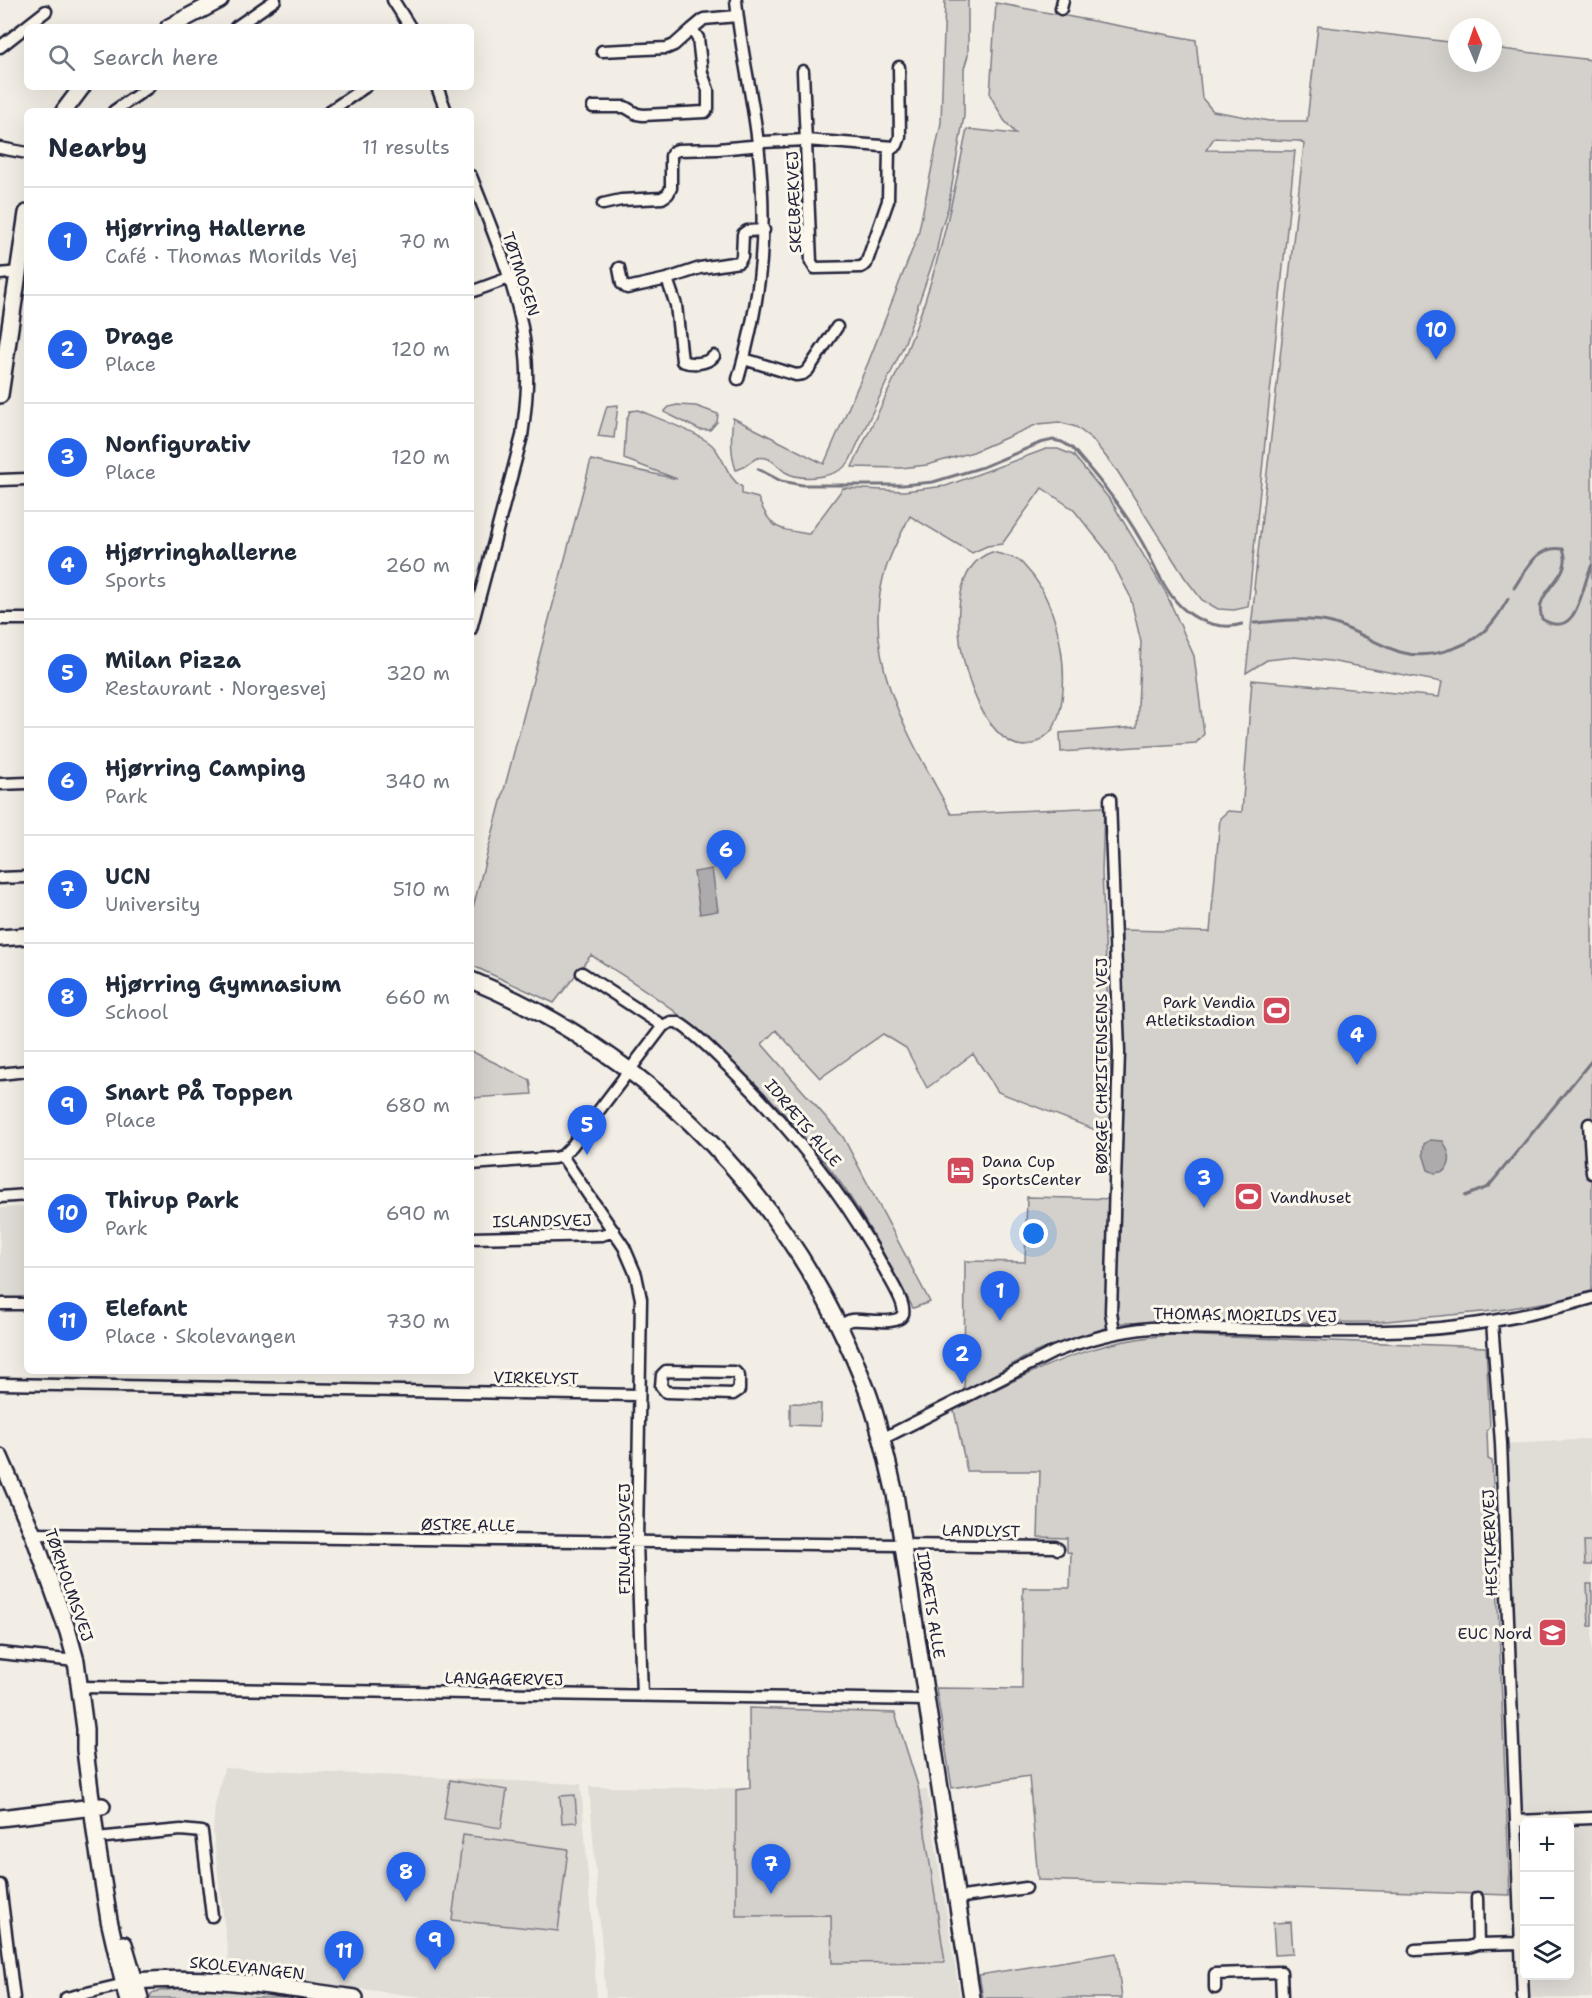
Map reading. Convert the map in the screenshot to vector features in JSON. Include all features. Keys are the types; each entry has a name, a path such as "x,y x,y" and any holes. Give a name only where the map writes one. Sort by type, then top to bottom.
{"street":[{"path":"175,24 220,0"},
{"path":"240,24 276,0"},
{"path":"393,0 408,24"},
{"name":"SKELBÆKVEJ","path":"736,0 758,143 764,230 758,290 738,379"},
{"path":"29,24 46,11"},
{"path":"602,51 667,48 674,45 704,19 737,16"},
{"path":"0,47 24,28"},
{"path":"593,107 620,106 643,115 702,113 707,110 708,90 702,73 699,42 692,29"},
{"name":"SKELBÆKVEJ","path":"603,204 621,200 662,198 668,194 671,188 671,156 675,150 718,149 751,146 758,143 806,140 889,147 897,145 900,137 899,67"},
{"name":"SKELBÆKVEJ","path":"802,71 813,267 861,267 867,263 888,201 889,147"},
{"path":"66,108 80,90"},
{"path":"118,108 145,90"},
{"path":"334,108 361,90"},
{"path":"438,90 445,108"},
{"path":"0,148 24,152"},
{"name":"TØTMOSEN","path":"474,186 519,309 528,372 522,436 474,600"},
{"name":"SKELBÆKVEJ","path":"618,268 621,284 627,288 668,279 700,268 739,262 742,257 743,234 747,231 764,230"},
{"path":"0,395 24,233"},
{"path":"0,274 18,272"},
{"path":"474,291 509,278"},
{"path":"668,279 676,305 682,361 706,362 714,356"},
{"path":"744,359 796,375 803,374 837,327"},
{"path":"0,480 24,479"},
{"path":"0,619 24,619"},
{"path":"0,784 24,783"},
{"name":"BØRGE CHRISTENSENS VEJ","path":"1110,799 1119,1052 1111,1312 1114,1332"},
{"path":"0,878 24,877"},
{"path":"0,938 24,936"},
{"name":"IDRÆTS ALLE","path":"582,973 663,1026 671,1022 682,1025 712,1051 784,1123 829,1180 870,1243 903,1308 903,1315 896,1320 854,1320 839,1326"},
{"name":"IDRÆTS ALLE","path":"474,981 544,1015 588,1041 630,1070 670,1103 738,1173 767,1208 811,1272 839,1326 868,1394 895,1494 972,1998"},
{"path":"474,1164 562,1156 663,1026"},
{"path":"0,1074 24,1071"},
{"path":"1589,1124 1592,1173"},
{"name":"FINLANDSVEJ","path":"562,1156 624,1247 636,1275 641,1299 637,1542 642,1696"},
{"path":"0,1197 24,1195"},
{"name":"ISLANDSVEJ","path":"474,1238 602,1235 614,1231"},
{"name":"THOMAS MORILDS VEJ","path":"882,1439 1054,1352 1114,1332 1194,1327 1385,1331 1437,1328 1492,1322 1546,1312 1592,1298"},
{"path":"0,1304 24,1304"},
{"name":"HESTKÆRVEJ","path":"1492,1322 1501,1443 1520,1926"},
{"path":"669,1371 732,1371 738,1376 739,1390 733,1394 668,1393 663,1391 662,1382 662,1375 669,1371"},
{"path":"640,1382 662,1382"},
{"name":"VIRKELYST","path":"0,1384 639,1395"},
{"name":"TØRHOLMSVEJ","path":"1,1461 33,1534 76,1661 86,1729 96,1767 101,1838 129,1988 140,1998"},
{"name":"ØSTRE ALLE","path":"33,1534 903,1545"},
{"name":"LANDLYST","path":"903,1545 1055,1547 1058,1549"},
{"path":"0,1653 76,1661"},
{"name":"LANGAGERVEJ","path":"80,1687 927,1700"},
{"path":"0,1818 97,1806"},
{"path":"1516,1821 1592,1818"},
{"path":"101,1838 181,1830 202,1832 212,1916"},
{"path":"0,1885 14,1998"},
{"path":"956,1898 1026,1888"},
{"path":"1477,1898 1478,1944"},
{"path":"1415,1950 1468,1947 1478,1944 1520,1943"},
{"path":"1215,1989 1215,1974 1281,1972 1282,1998"},
{"name":"SKOLEVANGEN","path":"129,1988 175,1979 219,1980 355,1998"},
{"name":"HESTKÆRVEJ","path":"1523,1980 1524,1998"},
{"path":"66,1998 129,1988"}],"shaded area":[{"path":"945,0 968,0 968,55 964,69 964,116 948,208 936,253 904,345 850,460 845,466 830,474 801,477 785,472 771,460 757,458 736,470 732,444 733,418 824,464 868,363 918,235 941,123"},
{"path":"996,3 1196,40 1202,98 1213,111 1269,121 1307,121 1318,26 1448,42 1448,72 1502,72 1502,49 1592,60 1592,1291 1561,1300 1493,1311 1376,1322 1120,1323 1033,1353 964,1391 965,1261 1025,1262 1027,1197 1120,1199 1122,930 1210,932 1220,818 1228,811 1242,812 1252,680 1439,697 1442,682 1330,661 1294,657 1267,660 1246,673 1304,144 1299,141 1214,138 1206,150 1295,151 1248,607 1234,610 1218,609 1202,600 1185,578 1118,472 1092,439 1076,427 1059,422 1038,424 973,452 927,465 901,468 852,467 907,350 917,323 942,241 967,129 1016,134 1004,120 990,95"},
{"path":"618,405 614,438 598,436 607,406"},
{"path":"696,406 718,414 717,422 710,430 700,430 664,412 669,407"},
{"path":"638,410 677,426 712,445 732,478 742,487 742,494 758,498 771,522 782,529 809,534 843,488 904,491 946,486 1046,449 1058,449 1073,455 1111,501 1165,591 1194,656 1204,734 1196,743 1061,752 1060,733 1137,727 1141,642 1130,596 1106,550 1073,509 1042,488 1002,544 987,546 972,553 910,516 890,557 882,583 878,614 880,645 886,675 908,732 951,814 1104,807 1102,872 1112,1101 1111,1136 998,1092 973,1054 927,1088 906,1048 883,1034 820,1078 776,1030 762,1044 843,1137 930,1302 913,1308 858,1209 820,1155 763,1091 700,1032 668,1006 591,955 554,1003 474,966 474,904 591,460 677,479 624,459 626,422 630,411"},
{"path":"992,552 1012,557 1023,565 1039,584 1055,622 1063,666 1061,708 1054,728 1039,741 1017,745 996,731 979,704 966,670 959,632 960,597 971,569"},
{"path":"712,869 718,911 700,914 694,872"},
{"path":"474,1052 530,1080 532,1094 474,1098"},
{"path":"1430,1140 1443,1141 1447,1149 1449,1160 1445,1171 1435,1173 1428,1170 1423,1154 1424,1144"},
{"path":"24,1207 24,1302 0,1301 0,1208"},
{"path":"1176,1335 1486,1347 1490,1427 1487,1431 1488,1459 1492,1461 1510,1895 1038,1880 1029,1776 952,1788 936,1688 1022,1689 1023,1588 1070,1588 1071,1553 1067,1552 1067,1538 1038,1537 1040,1471 967,1471 954,1410 1061,1360 1116,1343"},
{"path":"790,1403 821,1404 820,1426 790,1425"},
{"name":"EUC Nord","path":"1592,1439 1592,1998 1531,1998 1530,1980 1574,1980 1574,1818 1522,1818 1507,1444"},
{"path":"1584,1541 1592,1541 1592,1565 1585,1565"},
{"path":"1587,1584 1592,1584 1592,1626 1589,1626"},
{"path":"749,1708 895,1713 918,1786 945,1962 832,1963 831,1915 736,1916 736,1790 750,1788"},
{"path":"224,1768 581,1784 597,1998 431,1998 230,1972 213,1832 215,1806"},
{"path":"450,1780 507,1790 501,1828 444,1819"},
{"path":"589,1787 927,1790 960,1998 606,1998"},
{"path":"575,1795 577,1822 562,1823 560,1796"},
{"path":"463,1835 568,1849 558,1931 452,1920"},
{"path":"1291,1922 1293,1954 1275,1955 1273,1923"},
{"path":"1116,1953 1122,1998 983,1998 979,1975"},
{"path":"187,1987 238,1990 283,1998 150,1998 154,1992"}],"waterway":[{"path":"758,469 781,481 802,485 903,485 933,482 983,467 1040,443 1053,440 1062,442 1072,448 1116,502 1178,604 1206,622 1220,626 1242,624"},
{"path":"1514,588 1539,554 1546,550 1563,549 1565,557 1562,572 1544,597 1540,610 1542,619 1554,624 1564,623 1577,608 1592,565"},
{"path":"1254,623 1293,620 1323,621 1341,626 1400,652 1432,654 1455,648 1475,638 1491,625 1508,599"},
{"path":"1465,1196 1488,1187 1592,1060"}],"place":[{"name":"Thirup Park","path":"1436,360"},
{"name":"Hjørring Camping","path":"726,880"},
{"name":"Park Vendia Atletikstadion","path":"1276,1011"},
{"name":"Hjørringhallerne","path":"1357,1065"},
{"name":"Milan Pizza","path":"587,1155"},
{"name":"Dana Cup SportsCenter","path":"961,1170"},
{"name":"Vandhuset","path":"1249,1197"},
{"name":"Nonfigurativ","path":"1204,1208"},
{"name":"Hjørring Hallerne","path":"1000,1321"},
{"name":"Drage","path":"962,1384"},
{"name":"EUC Nord","path":"1553,1633"},
{"name":"UCN","path":"771,1894"},
{"name":"Hjørring Gymnasium","path":"406,1902"},
{"name":"Snart På Toppen","path":"435,1970"},
{"name":"Elefant","path":"344,1981"}]}
